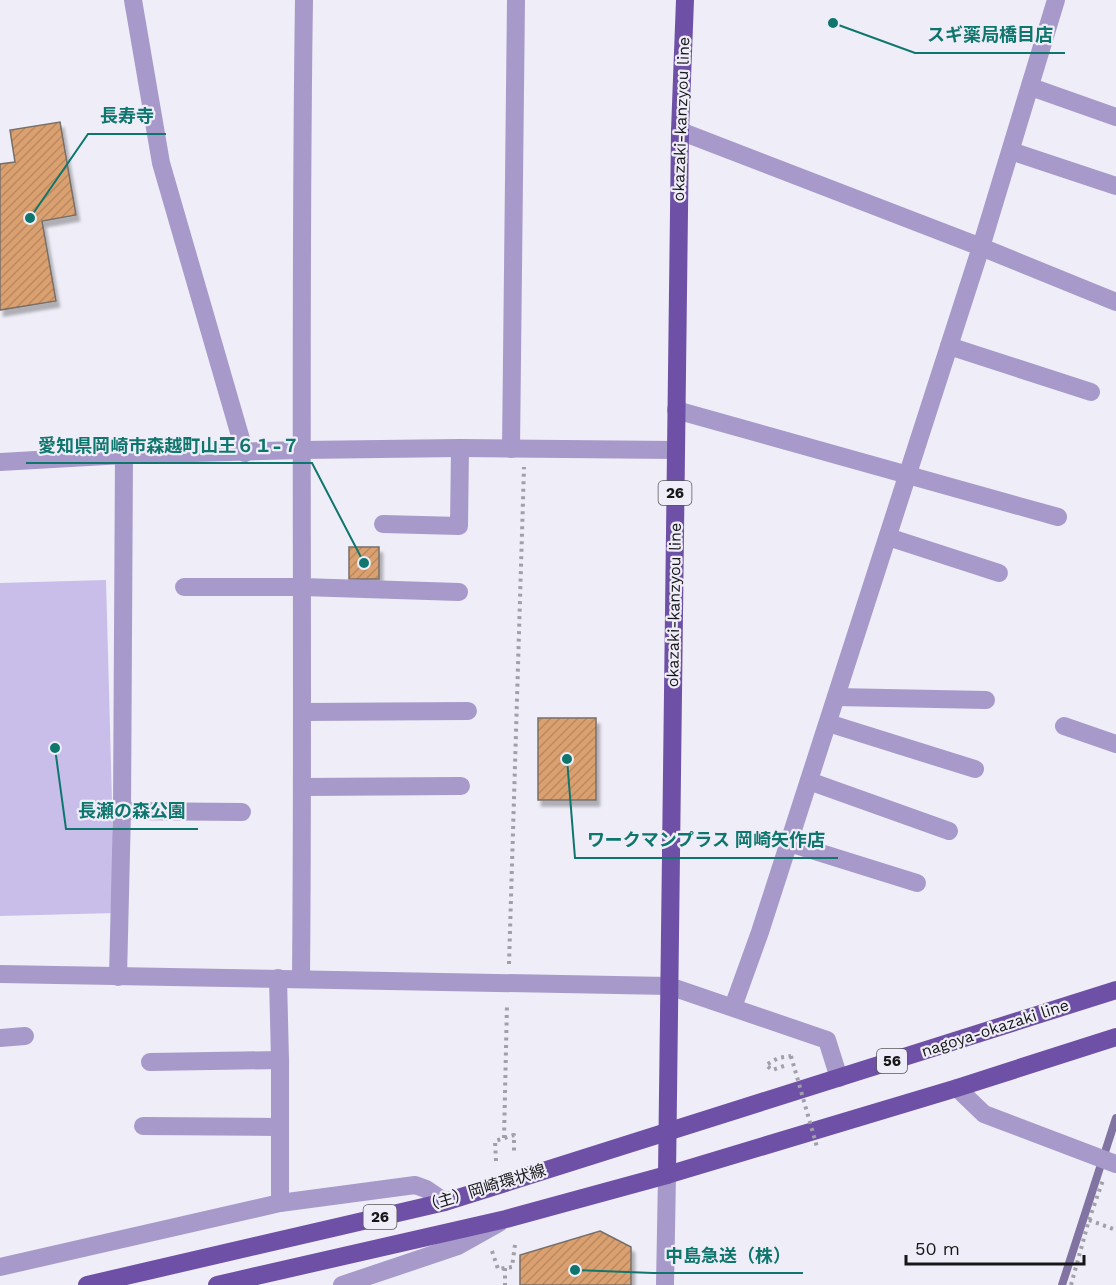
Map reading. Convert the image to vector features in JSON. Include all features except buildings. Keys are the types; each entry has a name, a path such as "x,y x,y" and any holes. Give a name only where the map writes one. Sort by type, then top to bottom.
{"main road":[{"name":"okazaki-kanzyou line","path":"667,1175 680,131 685,0"},
{"name":"nagoya-okazaki line","path":"668,1131 1116,990"},
{"path":"667,1175 957,1088 1116,1037"},
{"name":"（主）岡崎環状線","path":"87,1285 445,1202 668,1131"},
{"name":"（主）岡崎環状線","path":"217,1285 506,1219 667,1175"}],"street":[{"path":"133,0 160,163 245,453"},
{"path":"301,978 304,0"},
{"path":"516,0 518,449"},
{"path":"733,1007 789,843 888,537 981,247 1056,0"},
{"path":"1031,87 1116,117"},
{"path":"680,131 981,247 1116,302"},
{"path":"1011,151 1116,186"},
{"path":"949,346 1091,392"},
{"path":"676,410 1058,516"},
{"path":"383,524 459,526 460,448"},
{"path":"0,462 124,454 301,450 460,448 676,450"},
{"path":"118,977 122,811 124,454"},
{"path":"888,537 999,573"},
{"path":"184,587 302,587 459,592"},
{"path":"836,697 986,700"},
{"path":"302,712 468,711"},
{"path":"828,723 975,769"},
{"path":"1064,726 1116,744"},
{"path":"809,781 949,831"},
{"path":"303,787 461,786"},
{"path":"122,811 242,812"},
{"path":"789,843 917,883"},
{"path":"0,974 669,986 827,1040 839,1078"},
{"path":"278,978 280,1203"},
{"path":"0,1038 25,1036"},
{"path":"150,1062 280,1060"},
{"path":"957,1088 984,1114 1110,1169"},
{"path":"143,1126 279,1128"},
{"path":"665,1285 667,1175"},
{"path":"0,1267 280,1203 415,1185 426,1189 445,1202"},
{"path":"342,1285 458,1246 506,1219"}],"path":[{"path":"504,1138 518,449"},
{"path":"784,1066 772,1070 766,1065 778,1058 790,1056 817,1147"},
{"path":"496,1161 495,1141 514,1135 514,1155"},
{"path":"1071,1285 1089,1220 1110,1169"},
{"path":"1089,1220 1116,1230"},
{"path":"492,1251 498,1269 505,1269 512,1267 515,1245"},
{"path":"505,1269 505,1285"}],"shaded area":[{"path":"106,580 115,913 0,916 0,583"}],"waterway":[{"path":"1062,1285 1116,1118"}],"place":[{"name":"スギ薬局橋目店","path":"833,23"},
{"name":"長寿寺","path":"30,218"},
{"name":"愛知県岡崎市森越町山王６１‐７","path":"364,563"},
{"name":"長瀬の森公園","path":"55,748"},
{"name":"ワークマンプラス 岡崎矢作店","path":"567,759"},
{"name":"中島急送（株）","path":"575,1270"}]}
